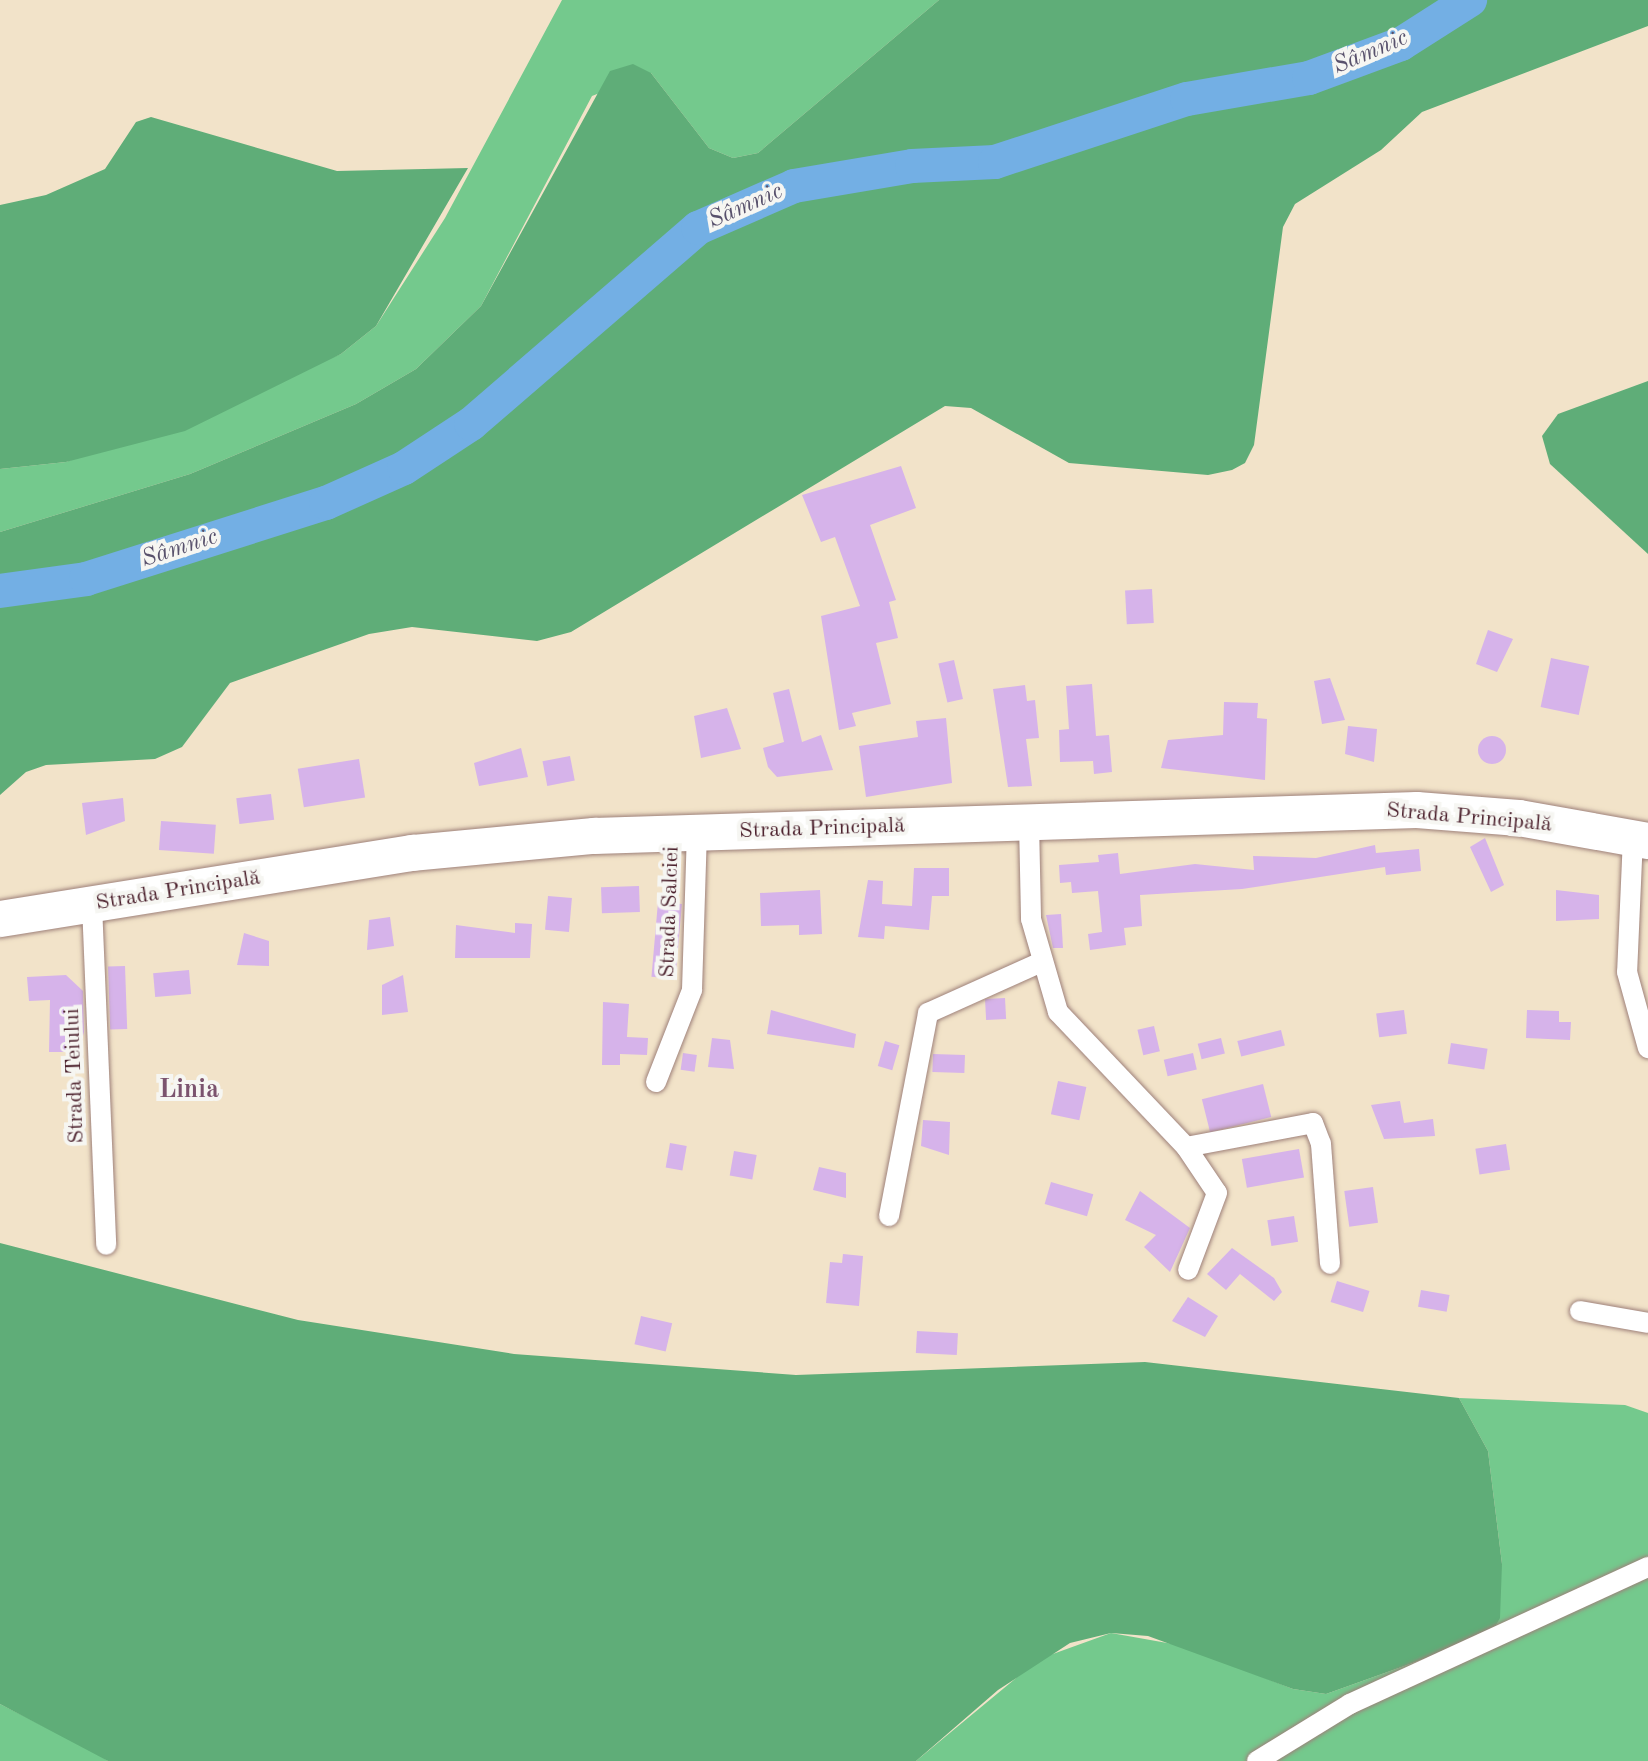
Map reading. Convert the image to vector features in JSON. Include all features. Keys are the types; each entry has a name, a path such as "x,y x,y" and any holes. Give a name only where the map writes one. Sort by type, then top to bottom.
{"highway":[{"name":"Strada Principală","path":"0,919 475,846 697,833 1417,810 1641,839"}],"street":[{"path":"1029,822 1039,963 1066,1023 1186,1147 1217,1193 1188,1270"},
{"name":"Strada Salciei","path":"656,1082 692,990 697,833"},
{"path":"1641,839 1627,972 1648,1048"},
{"name":"Strada Teiului","path":"92,905 106,1245"},
{"path":"889,1216 928,1013 1039,963"},
{"path":"1186,1147 1313,1123 1321,1144 1330,1264"},
{"path":"1580,1311 1648,1323"},
{"path":"1257,1761 1350,1704 1648,1567"}],"green space":[{"path":"562,0 939,0 758,153 733,158 709,148 651,73 592,96 481,306 416,369 356,404 190,474 0,532 0,469 66,462 341,354 376,326 445,218"},
{"path":"939,0 1648,0 1648,26 1422,112 1381,150 1295,204 1283,227 1254,445 1245,463 1232,470 1208,475 1069,463 971,408 945,406 571,632 537,641 412,627 369,634 230,683 182,747 155,759 46,765 26,772 0,795 0,532 190,474 356,404 416,369 481,306 610,71 633,64 651,73 709,148 733,158 758,153"},
{"path":"151,117 337,171 468,168 376,326 341,354 185,431 66,462 0,469 0,205 46,195 105,169 136,122"},
{"path":"1648,381 1648,554 1550,464 1542,436 1558,414"},
{"path":"0,1243 298,1320 514,1354 796,1375 1145,1362 1459,1398 1488,1451 1502,1564 1500,1618 1492,1632 1463,1645 1326,1694 1293,1689 1148,1636 1111,1633 1070,1643 998,1690 916,1761 108,1761 0,1704"},
{"path":"1459,1398 1625,1405 1648,1413 1648,1761 916,1761 1039,1659 1111,1633 1184,1646 1293,1689 1326,1694 1463,1645 1502,1564 1488,1451"},
{"path":"0,1704 98,1754 108,1761 0,1761"}],"building":[{"path":"901,466 916,508 870,525 896,600 889,602 898,638 876,643 891,704 852,713 856,726 839,730 821,616 860,606 835,537 821,542 802,495"},
{"path":"1152,589 1154,623 1127,624 1125,590"},
{"path":"1488,630 1513,639 1497,672 1476,664"},
{"path":"1551,658 1589,666 1579,715 1541,707"},
{"path":"954,660 963,699 947,703 938,664"},
{"path":"1330,678 1345,720 1322,724 1314,681"},
{"path":"1092,684 1096,736 1109,735 1112,772 1094,774 1093,761 1060,762 1059,730 1069,729 1066,686"},
{"path":"1025,685 1027,701 1035,700 1039,738 1026,739 1032,786 1008,787 993,689"},
{"path":"789,689 802,742 821,735 833,770 777,777 768,767 763,748 784,742 773,693"},
{"path":"1224,702 1258,703 1257,718 1267,719 1265,780 1161,768 1168,740 1223,735"},
{"path":"727,708 741,749 701,758 694,716"},
{"path":"946,718 952,783 866,797 859,746 918,737 916,721"},
{"path":"1348,726 1377,729 1374,762 1345,754"},
{"path":"1492,736 1502,740 1506,750 1502,760 1492,764 1482,760 1478,750 1482,740"},
{"path":"521,748 528,777 479,786 474,763"},
{"path":"570,756 575,781 547,786 543,761"},
{"path":"359,759 365,798 304,807 298,769"},
{"path":"271,794 274,820 239,824 236,798"},
{"path":"123,798 125,821 86,835 82,803"},
{"path":"161,821 216,825 214,854 159,850"},
{"path":"1485,838 1504,885 1491,892 1470,847"},
{"path":"1375,845 1376,853 1419,849 1421,871 1386,875 1385,867 1242,889 1140,895 1142,926 1124,928 1126,945 1090,950 1088,934 1102,932 1098,891 1072,893 1071,882 1060,883 1059,865 1099,862 1098,855 1118,853 1120,874 1195,864 1254,870 1253,856 1316,858"},
{"path":"914,868 949,868 949,896 932,896 929,930 885,926 884,939 858,937 868,880 883,881 882,904 912,906"},
{"path":"639,886 640,912 602,913 601,887"},
{"path":"820,890 822,934 799,935 799,925 761,926 760,893"},
{"path":"1556,890 1599,895 1599,919 1556,921"},
{"path":"548,896 572,898 569,932 545,930"},
{"path":"658,902 682,904 675,979 651,977"},
{"path":"1061,914 1063,948 1053,948 1046,915"},
{"path":"390,917 394,946 367,950 369,920"},
{"path":"515,923 532,924 530,958 455,958 456,925 515,933"},
{"path":"244,933 269,941 269,966 237,965"},
{"path":"125,966 127,1029 110,1030 108,967"},
{"path":"189,970 191,994 155,997 153,973"},
{"path":"66,975 83,991 84,1032 79,1052 49,1052 50,1000 29,1001 27,977"},
{"path":"403,975 408,1012 382,1015 382,985"},
{"path":"1005,998 1006,1019 986,1020 985,999"},
{"path":"603,1002 629,1004 627,1037 648,1038 647,1055 620,1054 620,1065 602,1065"},
{"path":"771,1010 856,1034 854,1048 767,1034"},
{"path":"1404,1010 1407,1034 1379,1037 1376,1013"},
{"path":"1527,1010 1559,1011 1559,1022 1571,1022 1570,1040 1526,1038"},
{"path":"1154,1026 1160,1051 1143,1055 1137,1030"},
{"path":"1281,1030 1285,1046 1241,1056 1237,1041"},
{"path":"712,1038 730,1040 734,1069 708,1067"},
{"path":"1221,1038 1225,1054 1202,1059 1198,1044"},
{"path":"885,1041 899,1045 892,1070 878,1066"},
{"path":"1451,1043 1488,1049 1484,1070 1448,1064"},
{"path":"683,1053 697,1055 694,1072 681,1070"},
{"path":"1193,1053 1197,1070 1168,1076 1164,1060"},
{"path":"933,1054 965,1055 964,1073 932,1072"},
{"path":"1058,1081 1086,1087 1079,1120 1051,1114"},
{"path":"1263,1084 1271,1117 1210,1132 1202,1099"},
{"path":"1400,1101 1404,1123 1433,1119 1435,1136 1384,1139 1371,1105"},
{"path":"923,1120 950,1122 949,1155 921,1146"},
{"path":"670,1143 687,1146 682,1171 666,1168"},
{"path":"1506,1144 1510,1170 1479,1175 1475,1149"},
{"path":"1299,1149 1304,1178 1247,1188 1242,1159"},
{"path":"734,1151 757,1155 752,1180 730,1176"},
{"path":"819,1167 846,1173 846,1198 813,1190"},
{"path":"1051,1182 1093,1194 1087,1216 1045,1204"},
{"path":"1373,1187 1378,1223 1349,1227 1344,1191"},
{"path":"1140,1191 1190,1228 1170,1272 1144,1247 1156,1235 1125,1220"},
{"path":"1294,1216 1298,1242 1271,1246 1267,1220"},
{"path":"1232,1248 1274,1278 1282,1292 1274,1301 1240,1274 1226,1290 1207,1274"},
{"path":"843,1254 863,1256 859,1306 826,1303 830,1262 842,1263"},
{"path":"1337,1281 1370,1291 1363,1312 1331,1302"},
{"path":"1421,1290 1450,1295 1447,1312 1418,1307"},
{"path":"1188,1297 1218,1316 1205,1337 1172,1321"},
{"path":"641,1316 672,1323 666,1351 634,1344"},
{"path":"917,1331 958,1333 957,1355 916,1353"}],"waterway":[{"name":"Sâmnic","path":"0,591 86,579 326,503 404,468 471,424 698,228 794,186 912,166 995,162 1187,99 1309,78 1401,44 1470,0"}],"district":[{"name":"Linia","path":"189,1091"}]}
